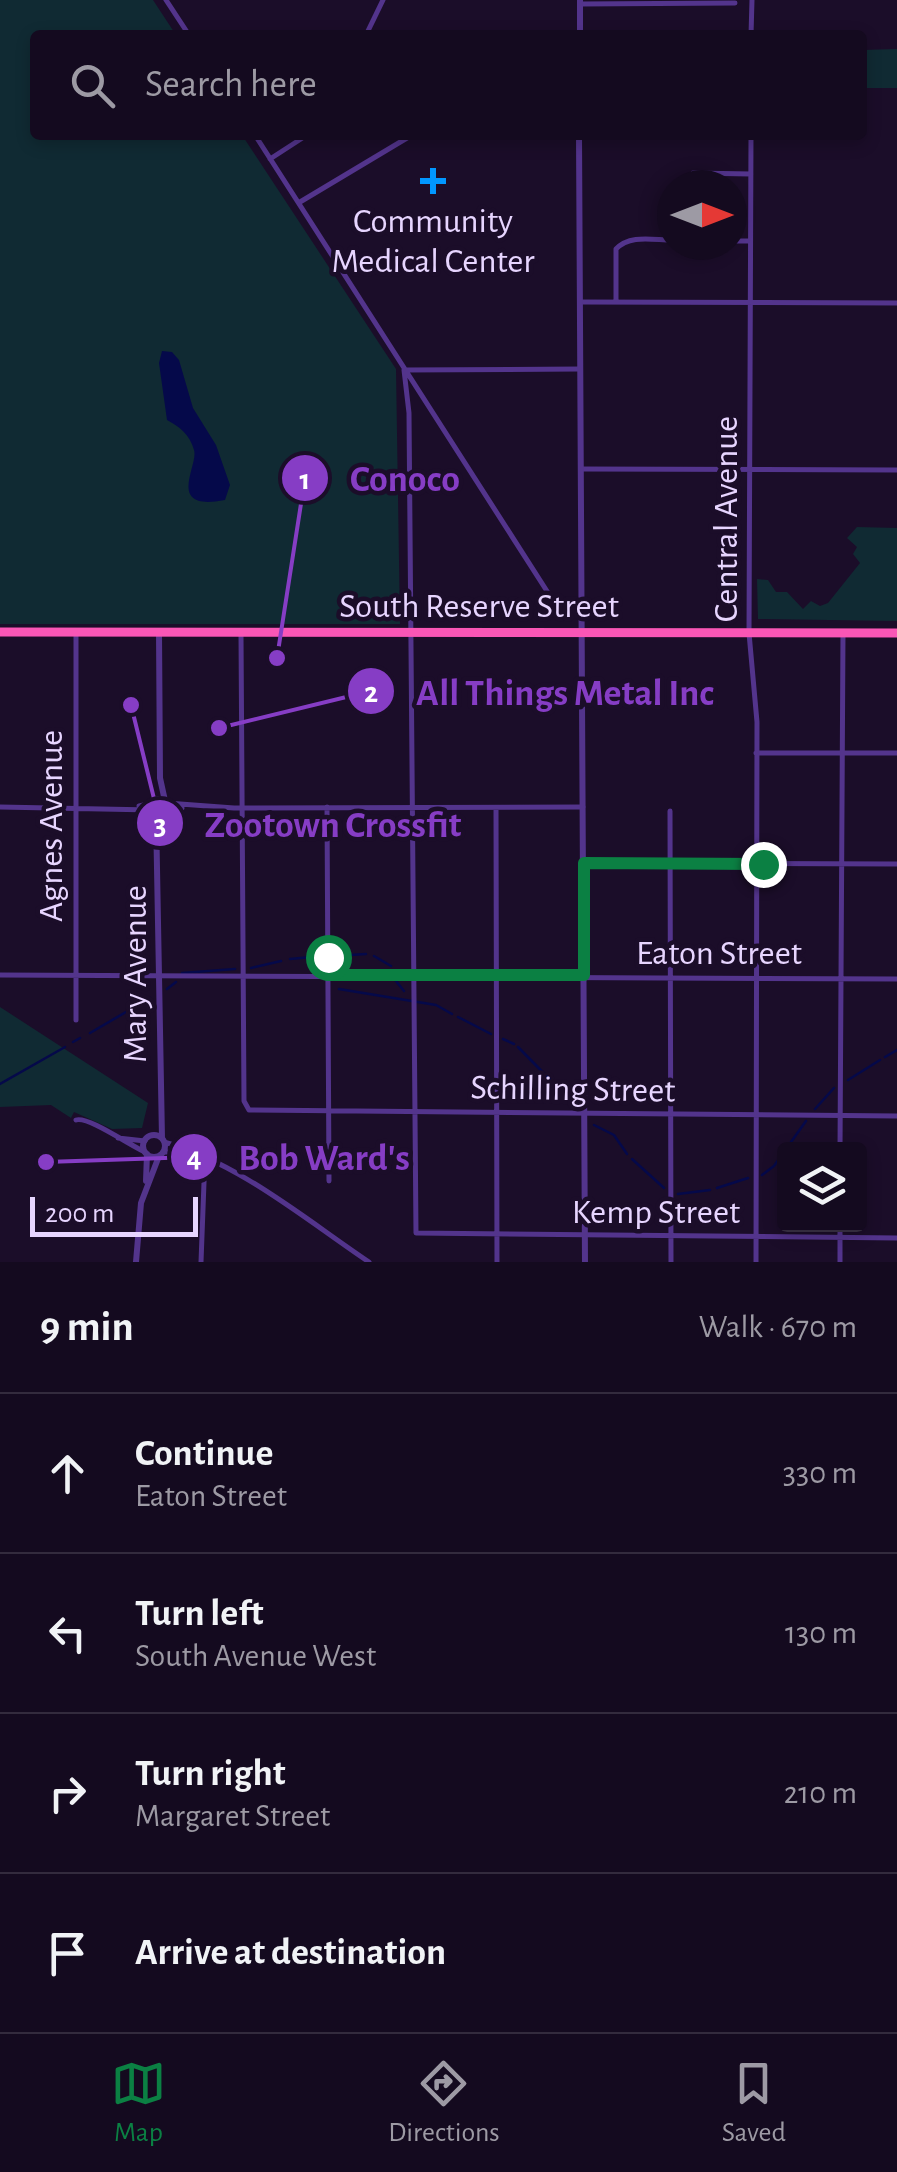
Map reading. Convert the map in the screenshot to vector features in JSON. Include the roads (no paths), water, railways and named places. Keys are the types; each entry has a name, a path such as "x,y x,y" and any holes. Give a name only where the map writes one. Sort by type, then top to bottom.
{"highway":[{"name":"South Reserve Street","path":"0,632 897,633"}],"street":[{"path":"166,0 186,30"},
{"path":"369,30 384,0"},
{"path":"751,30 752,0"},
{"path":"580,30 580,2 735,3"},
{"path":"258,140 552,599"},
{"path":"270,158 299,140"},
{"path":"300,202 404,140"},
{"path":"579,140 585,1262"},
{"name":"Central Avenue","path":"751,140 750,633 756,691 756,1262"},
{"path":"747,174 751,174"},
{"path":"616,301 616,249 632,240 657,240"},
{"path":"580,302 897,303"},
{"path":"404,370 580,369"},
{"path":"404,370 409,412 413,1110"},
{"path":"581,469 897,470"},
{"name":"Agnes Avenue","path":"76,632 76,1020"},
{"name":"Mary Avenue","path":"158,632 161,1154"},
{"path":"241,632 244,976"},
{"path":"840,1142 842,633"},
{"path":"756,753 897,753"},
{"path":"327,807 329,1181"},
{"path":"0,808 583,807"},
{"path":"496,808 497,1262"},
{"path":"670,810 670,1262"},
{"path":"584,863 897,864"},
{"name":"Eaton Street","path":"0,975 897,978"},
{"name":"Schilling Street","path":"244,976 244,1100 249,1110 897,1116"},
{"name":"Mary Avenue","path":"146,1153 158,1106"},
{"name":"Kemp Street","path":"413,1110 416,1233 897,1238"},
{"path":"76,1120 88,1120 146,1153 177,1150 205,1156"},
{"path":"115,1138 163,1140 205,1156 369,1262"},
{"path":"136,1262 146,1153"},
{"path":"145,1185 161,1154"},
{"path":"202,1262 205,1156"},
{"path":"840,1232 840,1262"}],"waterway":[{"path":"333,956 366,954"},
{"path":"290,959 322,956"},
{"path":"374,956 391,966"},
{"path":"251,968 281,961"},
{"path":"182,973 235,969"},
{"path":"396,981 404,991"},
{"path":"167,989 176,982"},
{"path":"339,989 436,1005 452,1014"},
{"path":"90,1033 150,998"},
{"path":"458,1017 491,1034"},
{"path":"73,1042 80,1038"},
{"path":"503,1039 514,1044"},
{"path":"0,1084 65,1047"},
{"path":"518,1047 573,1103"},
{"path":"885,1057 897,1050"},
{"path":"848,1080 880,1060"},
{"path":"815,1109 834,1088"},
{"path":"762,1175 774,1166 806,1121"},
{"path":"594,1125 614,1135 627,1154"},
{"path":"632,1159 664,1188"},
{"path":"717,1188 748,1178"},
{"path":"678,1194 710,1190"}],"place":[{"name":"Community Medical Center","path":"433,181"},
{"name":"Conoco","path":"277,658"},
{"name":"Zootown Crossfit","path":"131,705"},
{"name":"All Things Metal Inc","path":"219,728"},
{"name":"Bob Ward's","path":"46,1162"}]}
